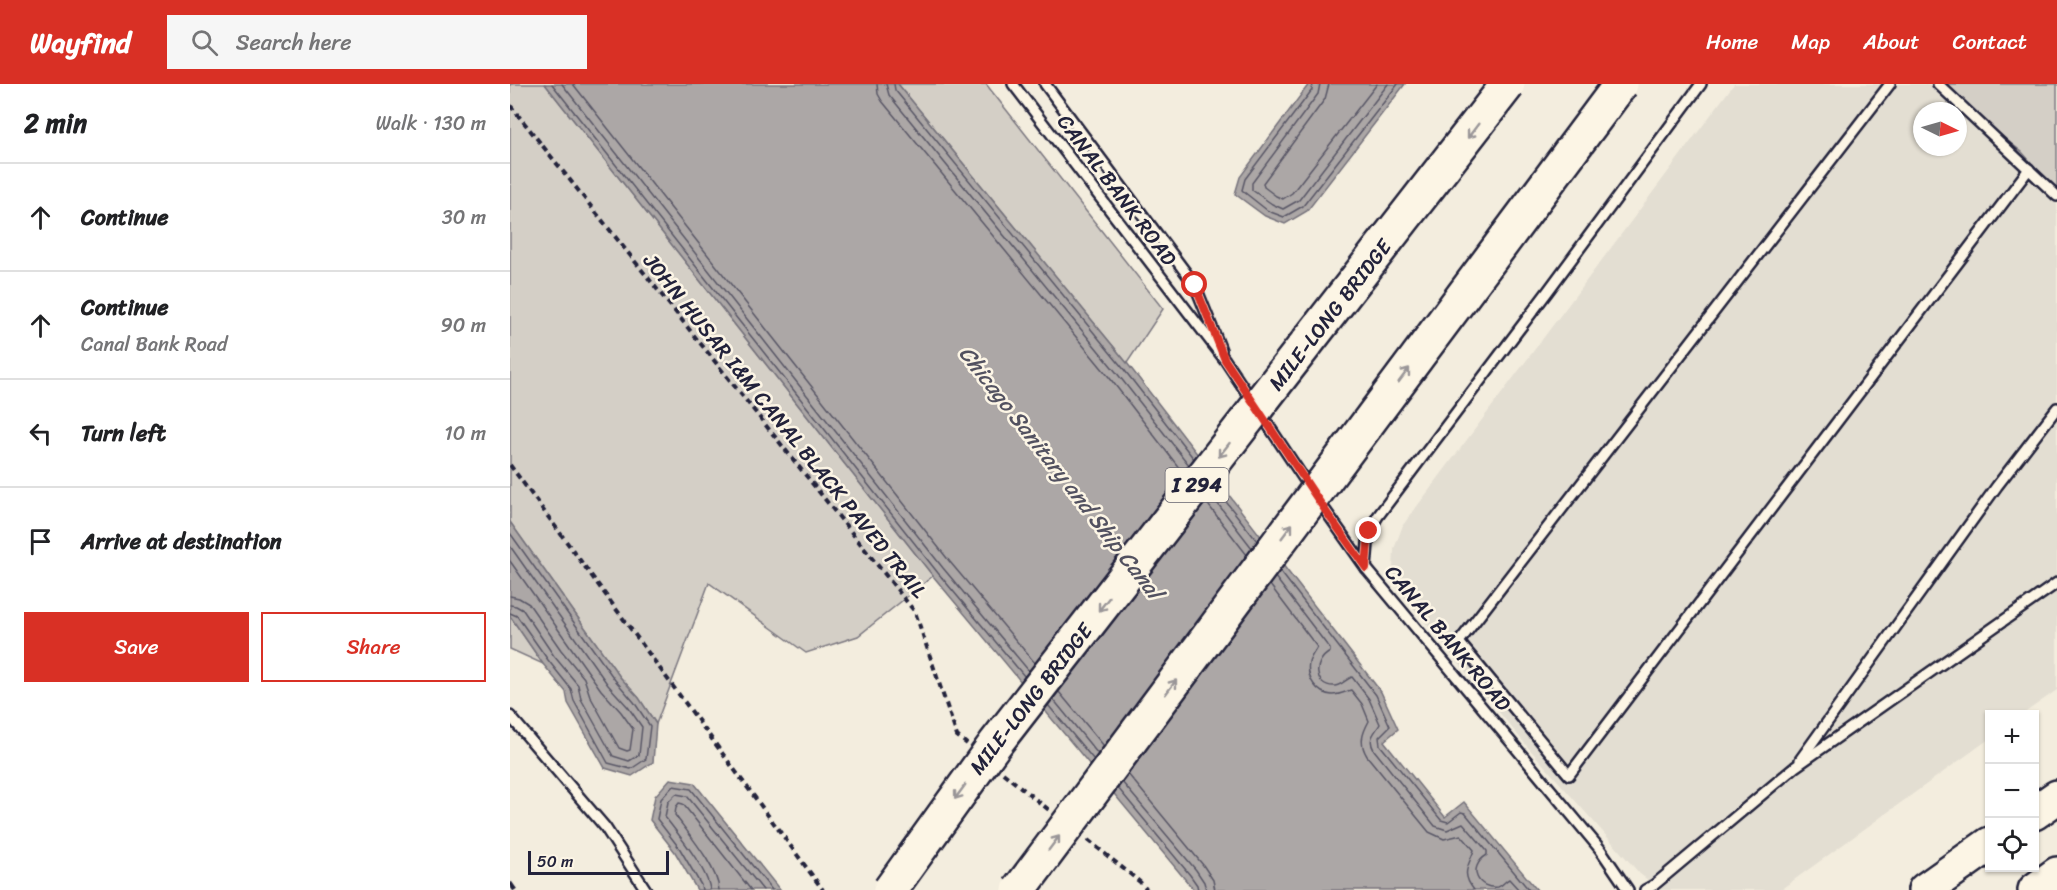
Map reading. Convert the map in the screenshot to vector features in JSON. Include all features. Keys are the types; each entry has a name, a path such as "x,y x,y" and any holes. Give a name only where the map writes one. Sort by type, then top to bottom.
{"highway":[{"name":"MILE-LONG BRIDGE","path":"890,890 995,744 1508,84"},
{"path":"1019,890 1622,84"},
{"path":"2039,810 2057,797"},
{"path":"1924,890 1985,847"},
{"path":"2034,890 2057,874"}],"lane":[{"name":"CANAL BANK ROAD","path":"1013,84 1225,360 1366,568 1600,849 1628,890"},
{"path":"1045,84 1195,285 1225,360"},
{"path":"1366,568 1369,531 1378,516 1701,84"},
{"path":"1890,84 1459,642 1569,775 2029,169"},
{"path":"1938,84 2057,196"},
{"path":"1795,767 1997,486 2057,408"},
{"path":"1645,890 1654,885 1795,767 2057,583"},
{"path":"510,716 605,827 646,890"}],"path":[{"name":"JOHN HUSAR I&M CANAL BLACK PAVED TRAIL","path":"510,105 915,612 957,736 975,751"},
{"path":"510,465 823,890"},
{"path":"1002,772 1057,816"},
{"path":"1085,838 1147,890"}],"shaded area":[{"path":"510,84 545,84 933,576 858,636 806,653 709,583 656,724 510,522"},
{"path":"898,84 986,84 1163,309 1127,363"},
{"path":"1734,84 2057,84 2057,690 2029,710 1985,710 1985,742 1780,890 1661,890 1640,874 1526,745 1401,593 1393,571 1394,549 1403,525"},
{"path":"1942,84 2057,84 2057,192 2022,152 1972,113 1967,108 1967,102 1961,102"},
{"path":"510,616 543,664 510,649"}],"water":[{"name":"Chicago Sanitary and Ship Canal","path":"545,84 898,84 1127,363 1381,692 1398,729 1384,741 1445,817 1464,802 1537,890 1194,890 933,576"},
{"path":"1309,84 1405,84 1307,211 1285,224 1265,216 1235,194 1240,177"},
{"path":"510,522 656,724 653,762 632,776 605,768 568,703 566,692 543,664 510,616"},
{"path":"670,779 694,783 780,890 697,890 675,852 650,820 655,796"}],"railway":[{"path":"510,883 515,890"}],"route":[{"path":"1195,285 1225,360 1366,568 1369,531"}]}
